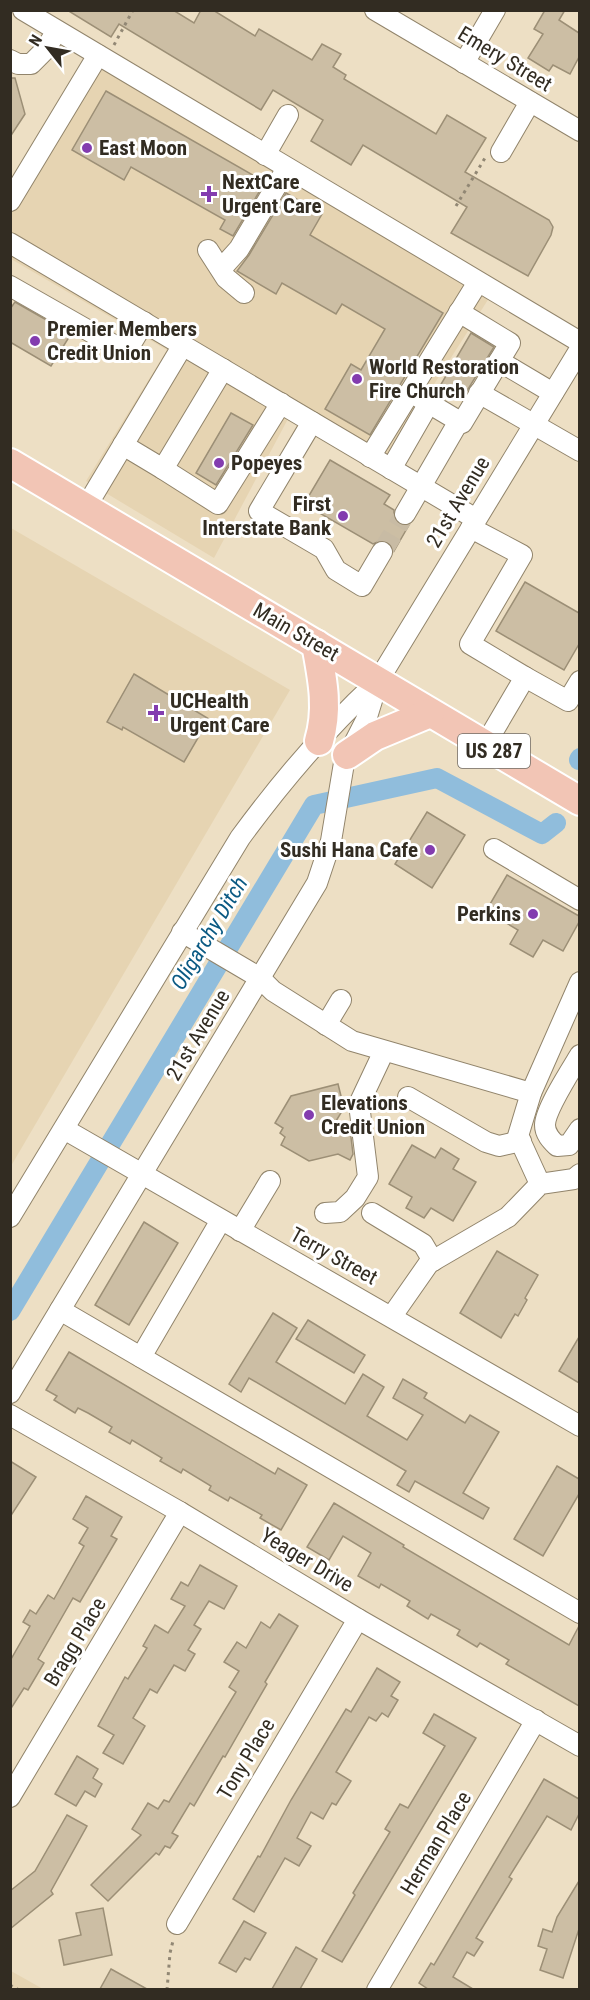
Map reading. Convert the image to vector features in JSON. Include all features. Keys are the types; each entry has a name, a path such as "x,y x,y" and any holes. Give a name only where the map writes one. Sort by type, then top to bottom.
{"highway":[{"name":"Main Street","path":"10,464 579,801"},
{"path":"316,644 324,700 324,723 319,741"},
{"path":"347,755 375,736 430,713"}],"street":[{"path":"23,10 579,342"},
{"name":"Emery Street","path":"375,10 579,131"},
{"path":"464,63 495,10"},
{"path":"10,60 18,64 31,64 44,51 57,31"},
{"path":"10,201 102,57"},
{"path":"501,152 530,102"},
{"path":"265,155 288,116"},
{"path":"221,269 240,249 287,168"},
{"path":"10,243 420,486 522,555 470,644 568,701 579,681"},
{"path":"208,250 226,278 244,293"},
{"path":"370,457 478,282"},
{"path":"10,286 126,352 144,322"},
{"path":"410,392 462,423 510,342 459,312"},
{"path":"86,507 183,345"},
{"name":"21st Avenue","path":"10,1393 317,883 331,841 347,755 366,720 378,681 579,349"},
{"path":"499,361 553,393"},
{"path":"164,469 223,369"},
{"path":"479,393 579,451"},
{"path":"123,445 218,504 281,403"},
{"path":"391,469 429,403"},
{"path":"405,514 459,421"},
{"path":"312,422 259,511 324,549 336,570 362,586 382,552"},
{"path":"485,745 525,677"},
{"name":"21st Avenue","path":"10,1217 240,838 269,798 319,741 378,681"},
{"path":"494,849 579,900"},
{"path":"182,932 260,978 273,991 352,1041 531,1094"},
{"path":"540,1184 518,1136 531,1094 579,982"},
{"path":"326,1025 341,1000"},
{"path":"325,1213 340,1212 355,1198 368,1177 359,1104 384,1051"},
{"path":"579,1055 548,1114 545,1126 548,1138 557,1146 569,1145 579,1129"},
{"path":"408,1097 486,1142 499,1146 521,1141"},
{"name":"Terry Street","path":"64,1129 392,1316 579,1426"},
{"path":"392,1316 429,1263 508,1217 540,1184 574,1179 579,1174"},
{"path":"240,1231 270,1181"},
{"path":"372,1213 423,1244 433,1261"},
{"path":"141,1357 221,1220"},
{"path":"60,1310 579,1613"},
{"name":"Yeager Drive","path":"10,1415 180,1512 357,1619 579,1746"},
{"name":"Bragg Place","path":"10,1797 180,1512"},
{"name":"Tony Place","path":"177,1924 357,1619"},
{"name":"Herman Place","path":"376,1989 536,1720"}],"path":[{"path":"102,57 133,10"},
{"path":"167,1989 170,1953 177,1924"},
{"path":"10,1985 19,1989"}],"shaded area":[{"path":"86,59 491,295 387,458 297,402 214,558 86,481 167,350 11,259 11,187"},
{"path":"11,528 290,690 11,1166"},
{"path":"11,1971 43,1989 11,1989"}],"building":[{"path":"67,10 173,10 194,23 201,10 213,10 255,36 259,29 312,60 322,44 341,54 333,67 346,75 344,79 436,134 447,115 486,138 465,172 549,220 553,227 551,235 528,276 451,233 467,207 363,145 351,165 311,141 323,120 273,90 261,110 119,24 111,37"},
{"path":"545,10 565,10 559,20 579,33 579,57 570,74 553,65 549,71 528,58 543,34 534,29"},
{"path":"10,78 15,78 25,114 10,137"},
{"path":"106,91 265,182 233,236 220,229 225,220 131,167 124,180 72,150"},
{"path":"286,193 322,214 310,235 443,313 370,435 325,409 351,364 361,370 385,329 342,304 336,314 282,283 276,294 237,271"},
{"path":"15,302 71,334 51,366 10,342 10,309"},
{"path":"471,333 494,347 462,399 440,386"},
{"path":"231,413 253,425 216,485 196,473"},
{"path":"330,460 390,495 384,504 394,510 394,519 399,524 409,525 394,551 388,541 382,540 373,544 304,504"},
{"path":"525,582 579,613 579,644 564,670 496,631"},
{"name":"UCHealth Urgent Care","path":"134,674 209,719 184,762 123,727 122,730 107,722"},
{"name":"Sushi Hana Cafe","path":"427,812 465,835 432,888 395,864"},
{"name":"Perkins","path":"507,875 579,916 579,922 563,951 543,940 533,957 510,944 518,930 486,911"},
{"name":"Elevations Credit Union","path":"338,1084 344,1108 336,1121 350,1129 353,1154 350,1160 338,1154 309,1161 281,1145 285,1137 280,1133 283,1128 275,1123 291,1096"},
{"path":"412,1145 435,1158 441,1148 459,1159 453,1169 476,1182 453,1221 431,1208 424,1218 406,1208 412,1197 389,1184"},
{"path":"144,1222 178,1243 129,1325 95,1305"},
{"path":"497,1251 538,1275 518,1316 515,1314 501,1338 460,1313"},
{"path":"273,1313 297,1328 276,1362 345,1404 363,1374 384,1387 367,1416 407,1440 423,1415 393,1398 403,1379 427,1393 424,1398 465,1423 470,1415 499,1432 463,1493 489,1508 483,1519 415,1481 409,1492 397,1485 406,1471 249,1378 241,1392 229,1384"},
{"path":"308,1320 365,1355 354,1373 296,1339"},
{"path":"579,1337 579,1383 559,1371"},
{"path":"69,1352 275,1474 278,1468 307,1485 281,1530 260,1518 262,1515 230,1497 228,1501 209,1490 211,1486 183,1469 181,1473 160,1461 162,1458 132,1440 130,1444 109,1432 112,1427 88,1413 78,1408 75,1413 54,1400 57,1396 46,1390"},
{"path":"10,1461 36,1477 10,1517"},
{"path":"557,1466 579,1479 579,1494 543,1556 514,1539"},
{"path":"86,1496 122,1517 111,1536 117,1539 80,1602 73,1598 38,1659 44,1663 28,1690 24,1688 10,1710 10,1661 30,1626 23,1622 30,1610 36,1614 48,1595 54,1599 84,1546 79,1543 88,1528 73,1519"},
{"path":"334,1503 404,1545 403,1547 569,1645 579,1626 579,1706 506,1664 509,1660 480,1643 477,1647 457,1635 460,1630 431,1614 428,1619 407,1606 410,1601 381,1584 379,1588 358,1576 371,1553 343,1536 329,1560 307,1547"},
{"path":"200,1565 237,1586 224,1609 209,1601 194,1625 201,1629 188,1650 195,1654 185,1671 174,1665 157,1693 150,1689 133,1718 145,1726 123,1764 103,1753 114,1735 98,1726 125,1677 128,1679 147,1648 143,1646 155,1625 168,1633 185,1606 171,1599 181,1582 188,1586"},
{"path":"279,1614 298,1626 225,1757 223,1756 194,1806 190,1803 172,1833 178,1836 170,1848 165,1846 159,1855 156,1853 108,1901 91,1885 141,1835 132,1829 148,1803 158,1809 164,1800 169,1802 236,1692 229,1687 239,1671 224,1662 237,1642 246,1648 261,1622 270,1628"},
{"path":"377,1668 400,1682 391,1696 398,1700 388,1717 382,1713 376,1721 369,1717 336,1772 351,1781 336,1805 332,1803 323,1819 311,1812 297,1838 311,1846 299,1866 285,1858 254,1912 233,1899 346,1709 351,1712"},
{"path":"434,1714 476,1738 342,1962 322,1951 355,1895 353,1893 390,1832 385,1829 400,1804 408,1808 445,1746 423,1733"},
{"path":"77,1756 98,1769 93,1778 102,1784 95,1797 85,1791 76,1806 55,1794"},
{"path":"544,1779 579,1799 579,1814 571,1830 547,1816 509,1877 512,1879 476,1938 483,1942 474,1956 467,1952 453,1977 473,1989 428,1989 419,1983 431,1963 434,1965"},
{"path":"67,1815 87,1826 51,1891 53,1894 10,1929 10,1891 35,1871"},
{"path":"579,1881 579,1929 563,1978 540,1970 547,1949 538,1946 543,1929 552,1932 557,1917"},
{"path":"103,1908 112,1955 64,1965 59,1940 81,1935 76,1913"},
{"path":"244,1921 266,1933 250,1960 245,1958 236,1972 219,1963"},
{"path":"296,1947 317,1959 300,1989 272,1989"},
{"path":"111,1969 147,1989 100,1989"}],"waterway":[{"name":"Oligarchy Ditch","path":"10,1311 314,805 437,778 542,834 556,823"}],"tunnel":[{"path":"382,552 405,514"}],"place":[{"name":"East Moon","path":"87,148"},
{"name":"NextCare Urgent Care","path":"209,194"},
{"name":"Premier Members Credit Union","path":"35,341"},
{"name":"World Restoration Fire Church","path":"357,379"},
{"name":"Popeyes","path":"219,463"},
{"name":"First Interstate Bank","path":"343,516"},
{"name":"UCHealth Urgent Care","path":"156,713"},
{"name":"Sushi Hana Cafe","path":"430,850"},
{"name":"Perkins","path":"533,914"},
{"name":"Elevations Credit Union","path":"309,1115"}]}
